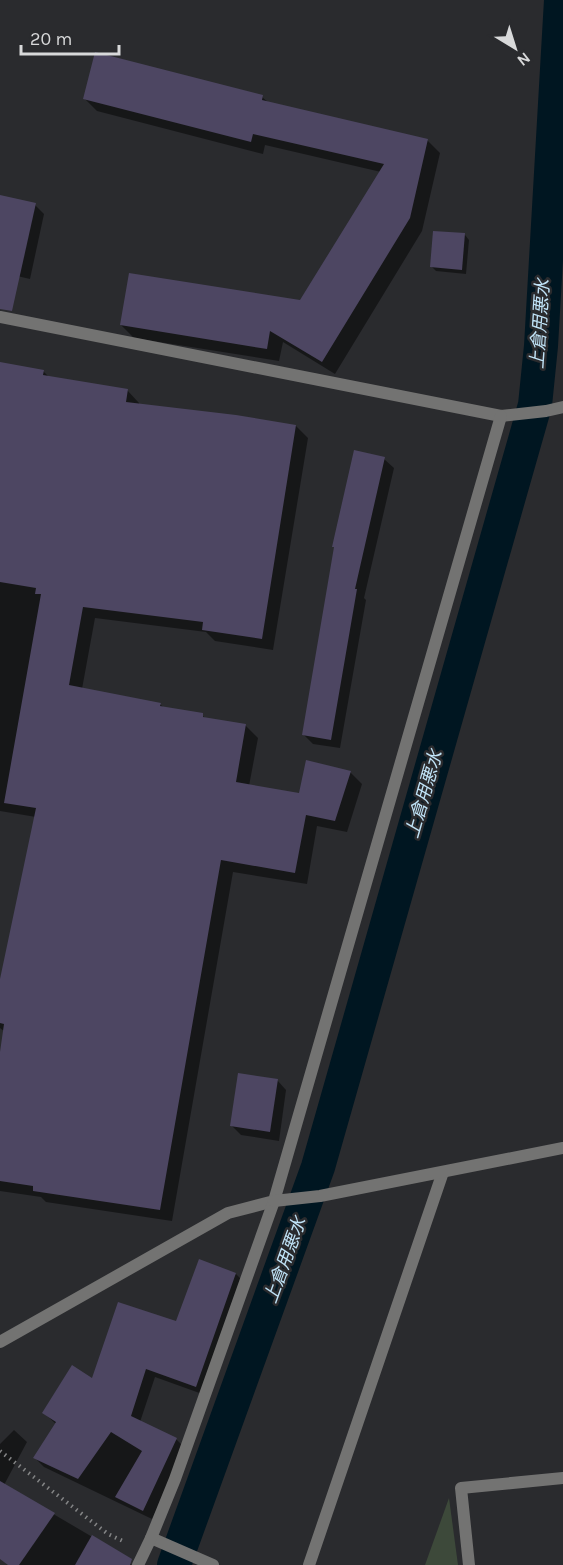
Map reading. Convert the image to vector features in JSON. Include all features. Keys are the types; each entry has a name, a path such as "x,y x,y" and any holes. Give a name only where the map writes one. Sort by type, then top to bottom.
{"street":[{"path":"0,317 501,416 563,407"},
{"path":"138,1565 146,1552 175,1479 274,1201 501,416"},
{"path":"0,1342 228,1214 274,1201 320,1196 563,1148"},
{"path":"309,1565 443,1172"},
{"path":"469,1565 461,1488 563,1478"},
{"path":"152,1538 213,1565"}],"path":[{"path":"0,1451 108,1534 146,1552"}],"green space":[{"path":"449,1498 458,1565 425,1565"}],"building":[{"path":"95,52 263,95 262,100 428,139 410,218 322,362 270,331 267,349 120,325 129,273 300,300 384,164 253,134 251,142 83,99"},
{"path":"0,195 36,203 12,311 0,309"},
{"path":"433,231 465,233 462,270 430,267"},
{"path":"0,362 44,370 43,375 128,389 126,402 236,415 296,425 262,639 202,630 203,622 83,607 69,685 161,703 160,706 203,713 203,717 246,724 236,782 299,793 306,760 351,771 335,821 306,815 295,873 221,860 160,1210 33,1191 33,1186 0,1181 0,1052 4,1024 0,1023 0,979 36,808 4,803 41,594 35,594 36,588 0,582"},
{"path":"354,450 385,457 355,589 357,589 331,740 302,735 334,547 332,547"},
{"path":"238,1073 278,1079 270,1132 230,1126"},
{"path":"199,1259 236,1273 196,1387 146,1369 131,1416 177,1438 143,1511 115,1497 142,1451 111,1432 78,1479 33,1458 56,1422 42,1413 72,1365 92,1378 118,1302 176,1321"},
{"path":"0,1481 55,1513 19,1565 8,1565 0,1559"},
{"path":"92,1535 132,1559 130,1565 75,1565"}],"waterway":[{"name":"上倉用悪水","path":"174,1565 318,1167 535,405 541,346 561,0"}]}
